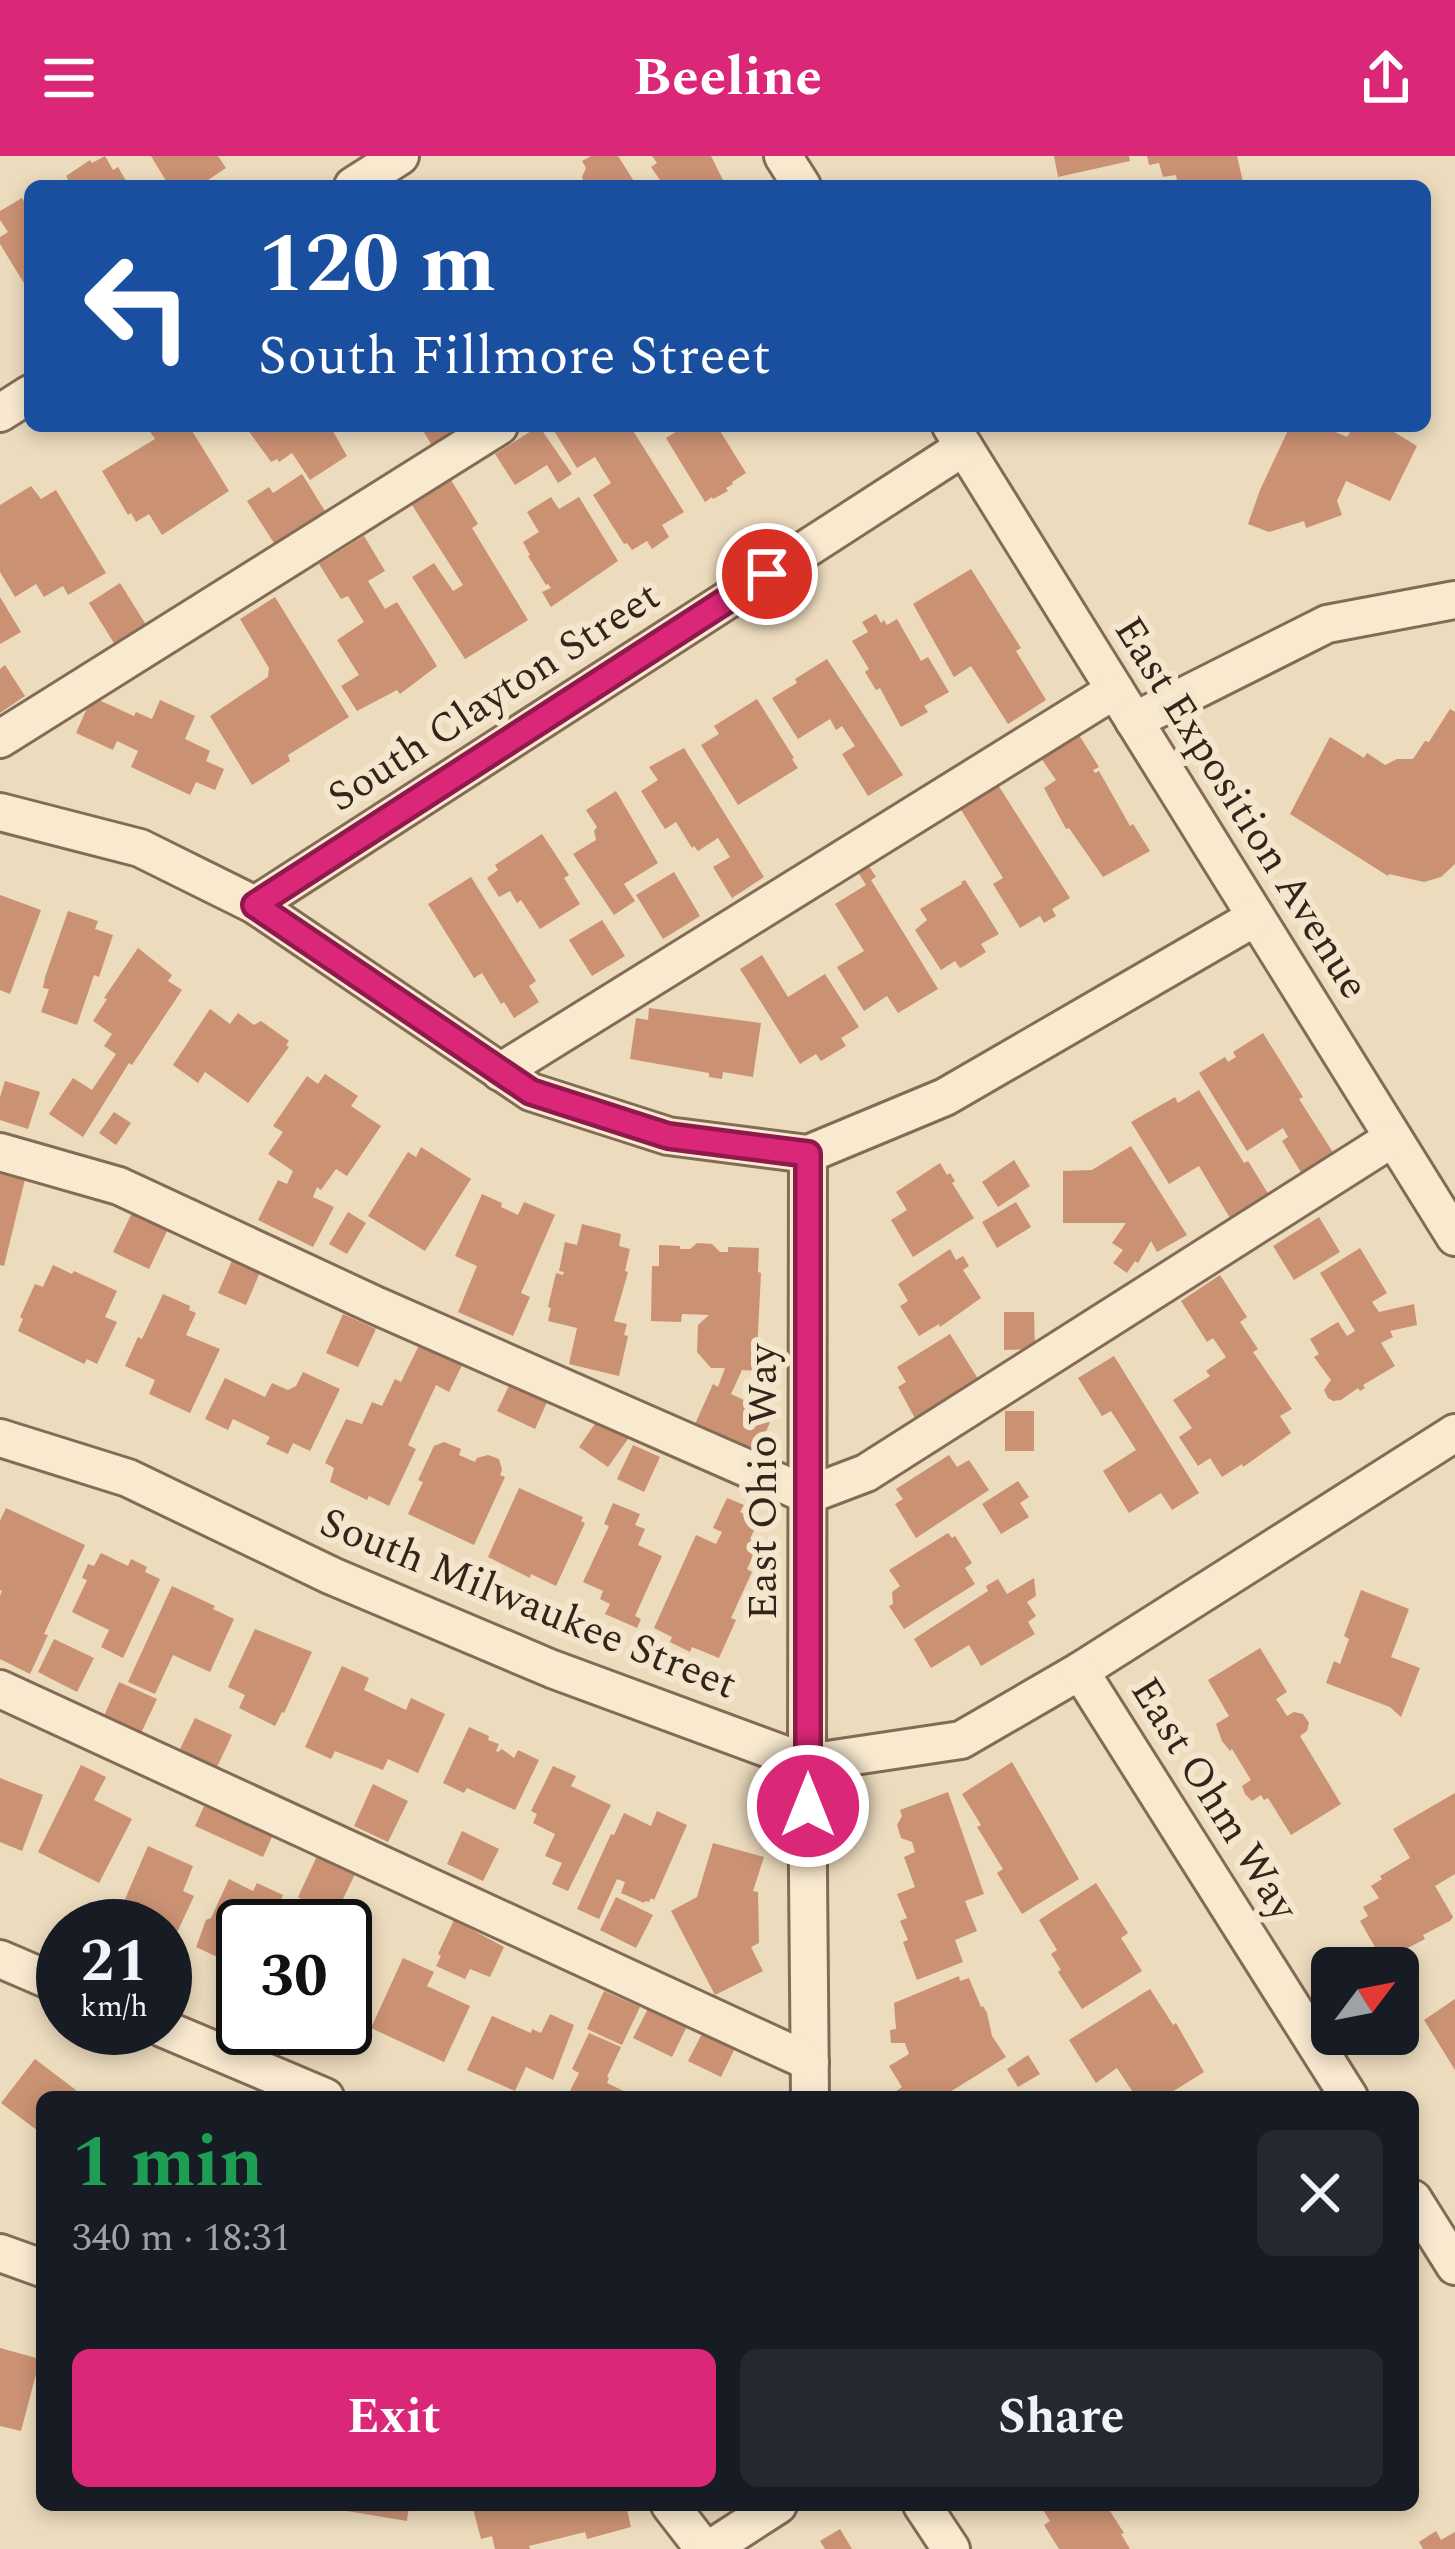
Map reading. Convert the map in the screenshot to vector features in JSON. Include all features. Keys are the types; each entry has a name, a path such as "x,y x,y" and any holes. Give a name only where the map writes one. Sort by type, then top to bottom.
{"street":[{"path":"362,180 400,156"},
{"path":"0,739 489,432"},
{"name":"East Exposition Avenue","path":"957,436 1455,1237"},
{"name":"South Clayton Street","path":"255,905 957,436"},
{"path":"500,1072 1124,705 1328,624 1455,600"},
{"path":"0,812 140,848 255,905 531,1092 668,1136 808,1154 945,1097 1256,917"},
{"path":"0,1152 119,1186 375,1305 808,1495 866,1473 1393,1138"},
{"name":"East Ohio Way","path":"808,1154 810,2079"},
{"name":"South Milwaukee Street","path":"0,1438 128,1478 332,1576 552,1669 807,1763 961,1740 1080,1671 1455,1433"},
{"name":"East Ohm Way","path":"1080,1671 1344,2091"},
{"path":"0,1689 810,2079"},
{"path":"0,1959 36,1974"},
{"path":"192,2041 311,2091"},
{"path":"1419,2209 1455,2266"},
{"path":"0,2253 36,2266"},
{"path":"675,2511 707,2549 768,2511"},
{"path":"926,2511 950,2549"}],"building":[{"path":"105,156 126,180 66,180 66,176"},
{"path":"151,156 218,156 226,168 208,180 165,180"},
{"path":"591,156 618,156 633,180 583,180 586,168 582,161"},
{"path":"652,156 711,156 723,180 660,180 651,167 657,163"},
{"path":"1054,156 1129,156 1130,161 1058,177"},
{"path":"1147,156 1237,156 1243,180 1177,180 1176,175 1163,177 1159,163 1149,165"},
{"path":"24,201 24,283 0,244 0,237 8,232 0,211"},
{"path":"150,432 193,432 229,491 162,535 149,514 136,522 128,515 102,471 155,439"},
{"path":"249,432 333,432 347,456 310,480 292,453 271,462"},
{"path":"424,432 457,432 433,447"},
{"path":"530,432 543,432 572,474 558,483 547,465 515,485 495,454"},
{"path":"555,432 634,432 684,512 662,525 669,537 652,549 647,541 632,550 593,495 611,483 595,457 577,468"},
{"path":"676,432 721,432 746,473 728,491 705,502 666,438"},
{"path":"1287,432 1336,432 1347,437 1350,432 1394,432 1417,446 1390,501 1346,481 1337,501 1342,515 1306,528 1304,521 1269,532 1248,524"},
{"path":"302,474 325,511 274,543 247,501 269,487 273,493"},
{"path":"451,480 478,524 472,528 528,620 465,659 412,577 434,563 453,591 463,585 412,505"},
{"path":"31,486 41,499 56,490 106,573 68,595 63,586 44,597 36,584 15,597 0,572 0,505"},
{"path":"551,497 559,509 579,497 618,561 551,607 542,592 551,588 523,542 539,532 527,512"},
{"path":"364,536 385,571 368,581 385,609 397,602 437,666 400,694 397,690 357,711 341,686 359,675 337,640 364,622 348,596 341,599 319,564"},
{"path":"971,569 1021,648 1016,651 1046,700 1008,724 971,666 954,677 913,604"},
{"path":"120,583 148,628 117,648 89,603"},
{"path":"0,597 21,632 0,644"},
{"path":"275,597 349,717 288,755 290,761 252,785 210,716 268,677 269,668 240,619"},
{"path":"876,614 887,625 897,619 921,661 928,657 949,692 924,706 928,712 901,727 880,688 876,690 865,672 869,669 852,641 868,632 862,622"},
{"path":"827,659 903,775 868,796 842,754 855,746 842,726 836,730 830,719 798,739 772,698"},
{"path":"5,665 25,696 0,713 0,669"},
{"path":"92,697 134,716 136,712 152,719 160,700 195,716 185,739 210,751 206,761 224,769 215,790 196,782 190,795 131,767 138,751 117,741 113,750 76,733"},
{"path":"757,699 798,768 738,805 701,745 719,734 714,726"},
{"path":"1450,709 1455,712 1455,864 1441,877 1424,882 1388,876 1290,814 1330,737 1385,765 1413,759"},
{"path":"1079,735 1099,767 1093,770 1099,771 1150,851 1103,877 1066,829 1044,788 1056,780 1041,758"},
{"path":"684,748 764,877 732,898 713,867 730,857 718,838 698,851 692,848 676,822 665,829 641,791 658,780 649,767"},
{"path":"998,785 1070,898 1052,909 1056,916 1044,923 1040,916 1020,928 993,884 1003,878 960,808"},
{"path":"616,791 658,863 624,884 635,901 614,915 573,854 596,840 597,827 586,810"},
{"path":"542,834 569,875 564,878 580,904 540,929 521,900 517,903 510,891 499,897 487,878 498,870 495,865"},
{"path":"865,860 876,877 871,880 938,989 898,1013 887,996 864,1011 837,967 864,951 835,904 866,885 854,866"},
{"path":"674,872 700,916 663,939 636,895"},
{"path":"471,877 536,981 529,986 539,1002 514,1018 482,973 474,978 428,904"},
{"path":"965,880 999,934 981,944 986,952 964,966 960,968 955,961 941,970 915,930 927,920 920,909"},
{"path":"0,895 41,910 10,994 0,990"},
{"path":"68,911 98,921 95,929 113,935 77,1025 41,1012 49,989 43,988 45,977"},
{"path":"602,920 625,956 592,976 569,940"},
{"path":"138,948 172,975 168,981 182,990 83,1137 49,1114 73,1078 92,1090 116,1054 104,1046 112,1034 93,1021"},
{"path":"762,955 788,997 825,974 859,1027 841,1038 846,1046 821,1061 816,1054 800,1064 740,969"},
{"path":"649,1008 761,1023 753,1077 723,1072 722,1079 630,1059 636,1018 648,1020"},
{"path":"210,1009 230,1024 238,1013 254,1025 261,1021 289,1041 248,1103 205,1072 198,1083 173,1065"},
{"path":"1263,1033 1334,1154 1302,1174 1282,1141 1288,1137 1283,1128 1247,1151 1199,1073 1225,1057 1228,1062 1236,1057 1233,1052"},
{"path":"325,1074 358,1096 351,1106 381,1126 347,1176 336,1169 321,1190 317,1187 313,1197 334,1207 313,1247 258,1220 278,1180 287,1184 293,1171 268,1154 283,1132 273,1126 307,1076 318,1084"},
{"path":"5,1081 40,1092 28,1129 0,1120"},
{"path":"1199,1090 1272,1200 1233,1223 1199,1166 1169,1184 1131,1122 1175,1097 1178,1103"},
{"path":"114,1112 131,1123 116,1145 99,1133"},
{"path":"1131,1146 1187,1235 1157,1252 1151,1241 1127,1273 1113,1263 1123,1250 1112,1243 1126,1223 1063,1223 1063,1171 1092,1170"},
{"path":"421,1147 471,1179 425,1251 368,1216 408,1152 416,1157"},
{"path":"1014,1160 1030,1186 998,1207 982,1182"},
{"path":"940,1163 974,1218 913,1257 891,1220 907,1210 896,1192"},
{"path":"0,1165 27,1171 4,1266 0,1265"},
{"path":"482,1194 518,1215 524,1202 555,1215 521,1293 530,1297 513,1336 458,1312 477,1266 455,1256"},
{"path":"1016,1202 1031,1227 997,1248 982,1222"},
{"path":"348,1212 366,1223 347,1254 329,1244"},
{"path":"132,1213 167,1231 149,1269 113,1252"},
{"path":"1319,1217 1340,1252 1294,1280 1273,1246"},
{"path":"582,1224 621,1234 619,1246 630,1249 614,1321 627,1324 619,1376 569,1364 577,1328 548,1321 556,1273 564,1272 559,1271 565,1242 577,1245"},
{"path":"697,1243 712,1244 720,1252 728,1252 728,1247 759,1248 756,1371 742,1370 731,1394 768,1411 765,1420 770,1422 761,1444 756,1442 751,1451 695,1424 725,1368 711,1368 697,1352 698,1325 709,1315 682,1314 681,1322 651,1321 652,1266 659,1266 659,1245 690,1249"},
{"path":"1360,1248 1387,1293 1372,1302 1379,1312 1414,1304 1417,1325 1390,1331 1393,1337 1381,1343 1395,1366 1360,1391 1333,1401 1324,1390 1331,1380 1314,1357 1319,1354 1310,1339 1338,1322 1347,1336 1355,1331 1320,1273"},
{"path":"950,1249 956,1260 963,1256 969,1266 963,1270 981,1298 919,1336 900,1306 908,1301 898,1284"},
{"path":"233,1258 261,1270 246,1305 218,1293"},
{"path":"53,1265 117,1291 105,1317 117,1322 97,1364 87,1359 84,1364 18,1331 35,1284 43,1287"},
{"path":"1220,1275 1247,1317 1240,1322 1258,1349 1253,1352 1292,1409 1280,1416 1291,1433 1222,1477 1210,1458 1198,1466 1179,1437 1192,1428 1173,1400 1210,1376 1206,1371 1226,1357 1213,1338 1207,1342 1181,1301"},
{"path":"163,1294 196,1313 186,1335 220,1349 190,1413 149,1394 155,1380 125,1366"},
{"path":"1004,1312 1034,1312 1035,1349 1004,1350"},
{"path":"343,1314 376,1329 358,1367 326,1353"},
{"path":"950,1334 980,1382 917,1422 898,1387 906,1382 897,1367"},
{"path":"424,1335 467,1355 449,1392 436,1385 408,1445 416,1449 389,1506 369,1496 367,1500 330,1482 334,1468 325,1463 346,1419 362,1424 372,1402 382,1406 395,1379 401,1382"},
{"path":"1114,1356 1199,1493 1172,1510 1161,1493 1129,1513 1103,1471 1136,1450 1111,1411 1102,1416 1078,1378"},
{"path":"303,1372 340,1389 310,1451 293,1443 288,1454 266,1444 270,1437 233,1419 228,1430 205,1419 225,1378 265,1397 272,1383 288,1390 296,1386"},
{"path":"514,1375 551,1393 535,1429 497,1411"},
{"path":"1005,1411 1034,1411 1034,1451 1005,1451"},
{"path":"601,1415 630,1436 608,1467 579,1447"},
{"path":"444,1442 475,1462 488,1455 499,1459 500,1475 505,1477 474,1545 408,1514 434,1446"},
{"path":"633,1445 660,1457 644,1492 617,1479"},
{"path":"949,1455 957,1467 969,1460 989,1490 916,1538 895,1504 903,1499 896,1489"},
{"path":"1018,1481 1029,1497 1020,1503 1029,1517 1001,1534 982,1504"},
{"path":"519,1488 583,1517 585,1523 556,1586 488,1557"},
{"path":"727,1498 744,1505 740,1512 759,1520 750,1539 759,1543 719,1658 692,1647 690,1652 654,1628 696,1535 716,1544 722,1532 713,1528"},
{"path":"613,1503 640,1514 635,1525 645,1529 638,1545 662,1556 635,1616 641,1619 637,1628 605,1614 610,1604 600,1599 603,1591 583,1582 609,1526 604,1524"},
{"path":"6,1508 85,1545 30,1674 0,1659 0,1521"},
{"path":"948,1533 972,1563 965,1568 975,1584 904,1629 889,1606 892,1592 900,1586 889,1570"},
{"path":"101,1553 128,1566 131,1559 160,1579 123,1658 101,1647 109,1630 72,1612 87,1580 82,1578 88,1564 94,1566"},
{"path":"1034,1578 1036,1596 1027,1602 1036,1616 1028,1622 1035,1634 981,1666 969,1645 931,1668 914,1639 988,1591 986,1586 998,1579 1007,1594"},
{"path":"172,1586 234,1619 210,1672 173,1655 155,1694 128,1682"},
{"path":"1361,1590 1409,1609 1391,1657 1420,1668 1401,1717 1390,1707 1326,1683 1334,1661 1340,1664 1349,1639 1344,1636"},
{"path":"255,1629 312,1652 275,1726 239,1708 245,1695 228,1687"},
{"path":"54,1639 94,1658 77,1692 38,1672"},
{"path":"1260,1648 1287,1692 1276,1699 1287,1716 1303,1714 1309,1723 1300,1736 1341,1804 1291,1835 1268,1798 1261,1795 1252,1801 1245,1794 1242,1786 1251,1780 1222,1741 1216,1724 1229,1716 1208,1680"},
{"path":"342,1666 369,1678 364,1690 406,1710 411,1698 445,1714 418,1773 388,1759 383,1770 335,1751 331,1759 305,1747"},
{"path":"119,1682 157,1699 141,1733 104,1716"},
{"path":"195,1718 232,1735 216,1769 179,1751"},
{"path":"469,1727 499,1744 498,1752 502,1749 514,1758 518,1750 539,1760 515,1810 467,1788 464,1793 443,1783"},
{"path":"1012,1762 1079,1879 1022,1914 997,1873 1003,1869 962,1794"},
{"path":"81,1765 106,1777 94,1800 132,1819 99,1883 38,1852"},
{"path":"553,1766 576,1776 571,1786 611,1805 568,1891 552,1884 562,1863 545,1856 555,1834 533,1823 537,1814 531,1811"},
{"path":"0,1778 43,1795 22,1851 0,1842"},
{"path":"373,1784 408,1801 388,1842 354,1826"},
{"path":"948,1792 984,1894 965,1901 977,1931 955,1940 963,1962 917,1980 903,1942 908,1940 900,1921 907,1918 897,1894 915,1887 904,1857 915,1852 912,1842 901,1838 897,1825 900,1810"},
{"path":"1455,1793 1455,1874 1435,1886 1453,1917 1410,1947 1375,1947 1360,1921 1368,1916 1363,1907 1379,1898 1371,1886 1410,1858 1393,1829"},
{"path":"209,1795 276,1828 263,1857 195,1826"},
{"path":"657,1811 687,1825 654,1900 644,1903 621,1893 625,1882 617,1879 599,1919 577,1909 624,1813 651,1826"},
{"path":"462,1831 499,1849 483,1881 447,1864"},
{"path":"713,1843 764,1857 753,1891 758,1892 759,1943 751,1947 763,1971 715,1995 671,1911 697,1897"},
{"path":"148,1846 193,1866 183,1891 194,1896 192,1900 125,1899"},
{"path":"318,1854 356,1872 343,1899 298,1897"},
{"path":"229,1879 253,1891 257,1883 283,1895 281,1899 220,1899"},
{"path":"1096,1883 1128,1933 1121,1938 1142,1971 1082,2009 1058,1972 1051,1954 1057,1950 1039,1920"},
{"path":"616,1897 653,1915 636,1948 600,1930"},
{"path":"216,1907 216,1956 196,1947"},
{"path":"454,1920 504,1947 490,1977 470,1969 465,1979 436,1966"},
{"path":"403,1958 434,1972 427,1986 470,2006 444,2062 372,2026"},
{"path":"959,1976 960,1981 969,1978 987,2013 992,2036 1006,2057 952,2091 896,2091 902,2087 889,2066 909,2054 905,2043 891,2043 890,2030 896,2029 894,2003"},
{"path":"1150,1989 1204,2072 1174,2091 1132,2091 1117,2068 1096,2083 1069,2040"},
{"path":"604,1991 640,2007 622,2045 587,2029"},
{"path":"655,1995 693,2014 672,2057 633,2038"},
{"path":"1455,1999 1455,2070 1424,2020"},
{"path":"550,2014 574,2025 553,2080 526,2067 515,2091 467,2070 492,2016 541,2033"},
{"path":"704,2030 736,2046 721,2077 688,2061"},
{"path":"589,2033 621,2047 607,2083 624,2091 570,2091 579,2073 572,2069"},
{"path":"1028,2055 1040,2074 1018,2087 1007,2069"},
{"path":"35,2059 77,2091 36,2091 36,2129 1,2103"},
{"path":"0,2348 36,2358 36,2374 21,2431 0,2426"},
{"path":"347,2511 408,2511 407,2521"},
{"path":"474,2511 627,2511 631,2527 587,2539 585,2532 530,2549 495,2549 492,2536 481,2539"},
{"path":"1044,2511 1110,2511 1130,2549 1059,2549 1044,2525 1050,2521"},
{"path":"840,2529 852,2549 825,2549 820,2541"},
{"path":"1436,2531 1441,2540 1455,2532 1455,2549 1423,2549 1419,2542"}],"route":[{"path":"767,574 255,905 531,1092 668,1136 808,1154 808,1806"}]}
